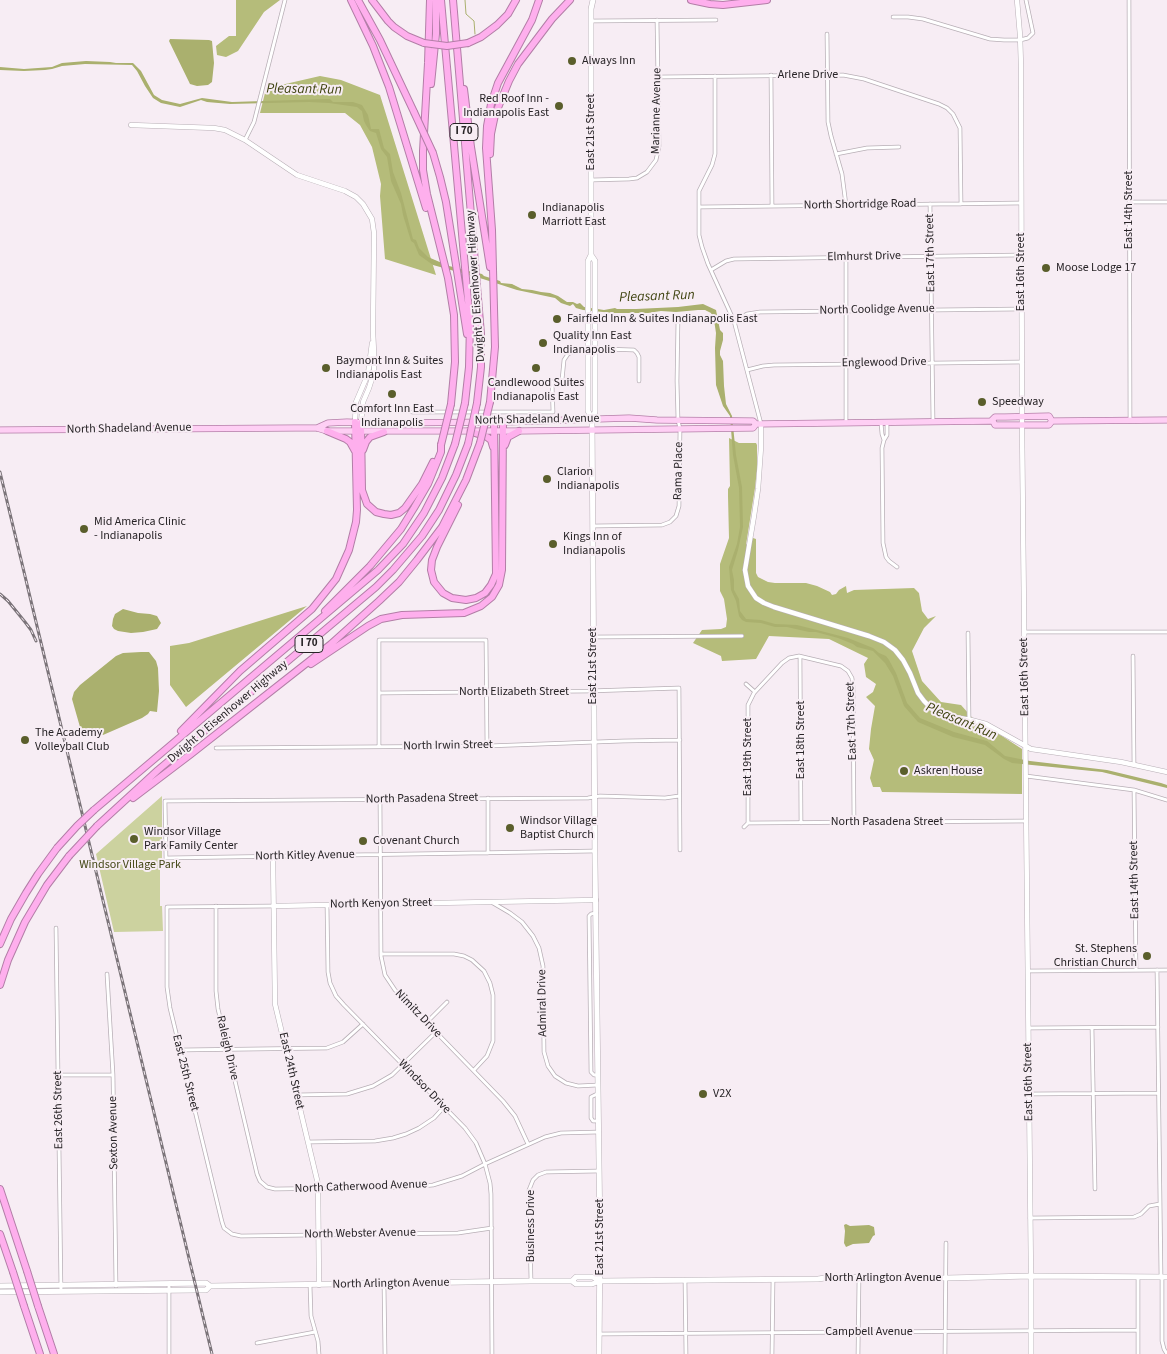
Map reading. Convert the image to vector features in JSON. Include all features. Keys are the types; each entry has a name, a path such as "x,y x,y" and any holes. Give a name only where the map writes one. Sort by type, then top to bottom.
{"highway":[{"path":"352,0 389,86 441,251"},
{"path":"358,0 380,40 433,153 444,192 469,348"},
{"path":"372,0 388,21 400,32 424,43 447,46 468,43 478,39 498,25 508,14 516,0"},
{"path":"358,422 362,490 366,502 376,512 384,514 402,511 410,504 441,445 451,404 455,371 454,315 448,278 425,185 423,165 430,0"},
{"path":"424,135 434,50 436,0"},
{"name":"Dwight D Eisenhower Highway","path":"0,944 28,888 57,848 77,826 166,748 375,574 414,528 442,478 455,444 465,403 468,381 470,323 441,0"},
{"name":"Dwight D Eisenhower Highway","path":"0,985 8,960 28,918 47,885 69,856 97,826 158,770 376,587 401,563 422,536 444,502 468,444 477,403 482,354 453,0"},
{"path":"494,421 496,574 492,585 485,593 476,598 462,600 450,598 440,590 433,578 432,558 460,502 480,443 490,402 495,347 494,291 486,154 489,115 503,73 532,20 540,0"},
{"path":"488,181 492,127 503,93 518,64 552,19 570,0"},
{"path":"691,0 723,5 767,0"},
{"path":"458,54 492,269"},
{"path":"288,678 378,621 391,616 468,612 481,606 491,598 499,586 502,573 503,422"},
{"path":"327,431 350,442 359,457"},
{"path":"469,431 491,440 494,450"},
{"path":"503,451 508,437 519,431"},
{"path":"166,748 201,709 240,671 312,609 336,579 349,550 355,526 359,457 368,438 384,432"},
{"path":"313,626 334,601 370,566 400,529 430,480 441,452 441,445"},
{"path":"112,813 159,779 288,678 382,599 399,582 442,527 466,480"},
{"path":"0,1189 54,1354"},
{"path":"0,1234 40,1354"}],"main road":[{"name":"East 21st Street","path":"589,0 591,9 591,255 588,261 588,315 592,349"},
{"name":"East 21st Street","path":"591,9 593,0"},
{"name":"East 21st Street","path":"591,255 595,261 595,316 588,411 592,418 594,797 600,1281 599,1354"},
{"name":"North Shadeland Avenue","path":"318,428 328,423 503,422 592,418 753,421 759,424 992,421 995,417 1049,416 1052,420 1167,420"},
{"name":"North Shadeland Avenue","path":"992,421 995,425 1049,425 1052,420"},
{"name":"North Shadeland Avenue","path":"0,430 318,428 327,431 384,432 519,431 753,428 759,424"},
{"name":"East 16th Street","path":"1031,1276 1031,1354"},
{"name":"North Arlington Avenue","path":"0,1292 116,1284 206,1283 210,1286 319,1285 572,1281 576,1277 593,1277 600,1281 832,1277 1163,1277"},
{"name":"North Arlington Avenue","path":"0,1286 116,1291 206,1290 210,1286"}],"street":[{"path":"245,140 253,125 258,108 285,0"},
{"name":"East 16th Street","path":"1017,0 1020,40 1031,1276"},
{"path":"893,17 923,19 990,39 1020,40 1030,37 1033,30 1026,0"},
{"name":"East 14th Street","path":"1129,0 1130,420"},
{"name":"Marianne Avenue","path":"591,180 634,179 644,174 654,165 659,151 657,20"},
{"path":"591,21 716,20"},
{"path":"827,34 828,122 843,179 846,205"},
{"path":"771,75 772,206"},
{"name":"Arlene Drive","path":"658,77 848,75 939,104 952,113 958,121 960,133 961,204"},
{"path":"715,76 715,154 712,165 700,188 700,240 710,270 734,321 759,424 761,442 758,489 745,570 747,583 752,593 768,606 882,641 895,650 903,660 920,696 928,706 936,711 990,726 1026,747 1040,751 1134,765 1167,772"},
{"path":"130,125 216,128 230,132 295,174 345,191 356,197 365,207 372,219 374,233 373,332 368,374 355,408 358,422"},
{"path":"836,154 867,148 899,147"},
{"path":"1129,202 1167,202"},
{"name":"North Shortridge Road","path":"699,207 1021,203"},
{"name":"East 17th Street","path":"930,204 934,422"},
{"name":"Elmhurst Drive","path":"710,270 726,261 734,259 1022,256"},
{"path":"846,258 846,423"},
{"name":"North Coolidge Avenue","path":"734,321 747,314 760,312 1022,309"},
{"path":"678,318 678,420 680,428"},
{"path":"412,412 553,412 552,382 562,380 564,360 568,354 573,352 592,349 628,349 635,351 639,357 639,381"},
{"name":"Englewood Drive","path":"747,370 771,365 1022,362"},
{"path":"884,423 882,434 884,440 882,448 883,543 886,557 897,567"},
{"name":"Rama Place","path":"593,526 662,525 670,522 676,516 679,506 680,428"},
{"path":"1024,632 1167,632"},
{"path":"968,633 969,720"},
{"path":"593,637 742,636"},
{"path":"379,746 379,640 486,640 487,746"},
{"name":"East 17th Street","path":"800,656 841,666 849,672 852,678 854,822"},
{"name":"East 19th Street","path":"748,823 748,708 750,700 755,692 784,662 800,656"},
{"name":"East 18th Street","path":"800,656 802,823"},
{"path":"1133,656 1134,765"},
{"path":"746,684 755,692"},
{"name":"North Elizabeth Street","path":"379,693 679,688 680,740"},
{"path":"680,740 680,850"},
{"name":"North Irwin Street","path":"216,748 487,746 680,740"},
{"path":"1026,776 1134,790 1167,800"},
{"name":"East 14th Street","path":"1134,790 1136,970"},
{"name":"North Pasadena Street","path":"166,858 165,801 665,798 679,796"},
{"path":"488,798 488,852"},
{"name":"Nimitz Drive","path":"380,800 381,954 384,972 392,986 507,1106 519,1124 528,1144"},
{"name":"North Pasadena Street","path":"748,823 1026,821"},
{"path":"744,827 748,823"},
{"name":"North Kitley Avenue","path":"166,858 595,851"},
{"name":"East 24th Street","path":"273,857 275,996 285,1048 318,1184 319,1285"},
{"name":"North Kenyon Street","path":"167,907 596,900"},
{"name":"Admiral Drive","path":"493,903 522,922 533,936 539,948 543,966 544,1052 548,1066 556,1077 569,1084 578,1086 598,1085"},
{"name":"Windsor Drive","path":"327,905 330,983 340,1001 469,1133 485,1164 490,1183 492,1228 492,1354"},
{"name":"Raleigh Drive","path":"216,906 217,1000 219,1016 257,1174 264,1185"},
{"name":"East 25th Street","path":"167,907 168,990 171,1013 222,1222 224,1228 229,1233"},
{"name":"East 26th Street","path":"56,928 60,1288"},
{"path":"381,954 456,954 472,960 484,971 493,995 493,1038 487,1056 474,1070"},
{"path":"1157,970 1160,1204 1163,1277 1162,1341 1167,1354"},
{"path":"1028,971 1167,970"},
{"name":"Sexton Avenue","path":"107,974 113,1075 116,1291"},
{"path":"427,1022 447,1002"},
{"path":"180,1050 326,1048 344,1041 363,1024"},
{"path":"1028,1028 1158,1027"},
{"path":"1092,1028 1095,1189"},
{"path":"296,1095 342,1094 366,1089 392,1075 436,1032"},
{"path":"58,1075 113,1075"},
{"path":"1029,1094 1158,1093"},
{"path":"308,1142 377,1141 393,1138 425,1125 444,1108"},
{"name":"North Catherwood Avenue","path":"264,1185 275,1189 428,1186 458,1178 543,1137 554,1134 598,1132"},
{"name":"Business Drive","path":"531,1281 529,1190 533,1179 546,1172 599,1171"},
{"path":"1030,1218 1134,1217 1141,1214 1151,1205 1160,1204"},
{"name":"North Webster Avenue","path":"229,1233 241,1236 460,1233 492,1228"},
{"path":"945,1354 946,1243"},
{"path":"1138,1277 1138,1354"},
{"path":"858,1354 859,1278"},
{"path":"772,1354 773,1279"},
{"path":"685,1280 686,1354"},
{"path":"168,1354 169,1284"},
{"path":"384,1284 385,1354"},
{"path":"310,1285 310,1312 319,1354"},
{"name":"Campbell Avenue","path":"599,1334 1138,1330"},
{"path":"257,1343 315,1332"}],"green space":[{"name":"Windsor Village Park","path":"162,796 160,906 162,906 163,931 114,932 96,854"}],"shaded area":[{"path":"236,0 280,0 264,12 238,51 226,57 217,55 216,46 229,36 236,36"},
{"path":"170,39 212,41 214,63 212,82 208,85 197,86 190,84 169,41"},
{"name":"Pleasant Run","path":"86,61 133,63 141,71 154,95 162,100 180,104 202,98 232,102 330,99 333,102 353,102 362,105 368,115 371,129 379,129 384,148 390,154 393,172 401,193 413,239 416,240 419,248 428,257 449,266 482,274 501,283 512,284 522,289 550,293 567,302 580,303 584,307 604,310 703,304 716,310 720,330 723,333 720,355 723,361 726,404 732,416 742,487 743,527 732,570 734,590 739,599 740,611 746,619 761,620 775,624 797,625 848,638 873,648 889,660 907,703 920,718 954,732 987,741 1005,756 1030,761 1107,770 1161,783 1167,785 1167,788 1102,772 1012,763 985,745 953,737 918,722 904,706 893,676 885,663 873,651 816,632 775,627 742,620 731,590 729,567 737,544 740,527 739,488 733,455 730,416 723,406 716,385 716,333 711,313 705,310 613,313 583,310 576,308 573,304 570,306 561,303 555,298 517,290 433,265 419,255 414,243 411,241 401,204 391,181 387,157 381,149 376,133 370,131 364,121 362,111 357,107 309,102 230,104 201,100 180,107 161,103 153,98 132,65 85,64 45,70 0,70 0,67 24,69 52,67 62,63"},
{"path":"320,76 341,80 380,95 436,275 385,259 380,196 381,184 372,147 360,125 345,113 260,113 268,88"},
{"path":"729,438 739,443 756,443 757,445 757,470 746,545 753,538 756,539 756,573 758,577 775,583 806,583 830,592 832,595 846,586 847,593 854,590 914,588 919,593 922,611 928,619 936,616 924,628 912,651 922,681 941,702 961,705 977,723 1022,749 1022,794 882,792 880,787 873,787 870,778 874,760 869,749 875,706 866,697 873,692 876,684 866,677 864,664 868,658 829,639 769,636 756,659 722,661 721,656 693,643 702,630 726,627 727,619 724,599 720,591 720,564 729,538"},
{"path":"307,606 186,707 170,685 170,646 189,643"},
{"path":"123,609 157,616 161,623 157,629 143,632 118,631 112,626 113,619 115,614"},
{"path":"149,652 156,661 158,668 159,691 157,712 150,711 142,718 103,735 93,734 80,727 72,699 74,692 80,685 116,656 123,653"},
{"path":"844,1225 850,1226 869,1225 874,1227 875,1235 869,1243 853,1244 846,1247 844,1243"}],"waterway":[{"path":"465,0 466,14 474,21 475,34"}],"railway":[{"path":"0,472 212,1354"},
{"path":"0,594 25,622 36,641"}],"place":[{"name":"Always Inn","path":"572,61"},
{"name":"Red Roof Inn - Indianapolis East","path":"559,106"},
{"name":"Indianapolis Marriott East","path":"532,215"},
{"name":"Moose Lodge 17","path":"1046,268"},
{"name":"Fairfield Inn & Suites Indianapolis East","path":"557,319"},
{"name":"Quality Inn East Indianapolis","path":"543,343"},
{"name":"Baymont Inn & Suites Indianapolis East","path":"326,368"},
{"name":"Candlewood Suites Indianapolis East","path":"536,368"},
{"name":"Comfort Inn East Indianapolis","path":"392,394"},
{"name":"Speedway","path":"982,402"},
{"name":"Clarion Indianapolis","path":"547,479"},
{"name":"Mid America Clinic - Indianapolis","path":"84,529"},
{"name":"Kings Inn of Indianapolis","path":"553,544"},
{"name":"The Academy Volleyball Club","path":"25,740"},
{"name":"Askren House","path":"904,771"},
{"name":"Windsor Village Baptist Church","path":"510,828"},
{"name":"Windsor Village Park Family Center","path":"134,839"},
{"name":"Covenant Church","path":"363,841"},
{"name":"St. Stephens Christian Church","path":"1147,956"},
{"name":"V2X","path":"703,1094"}]}
